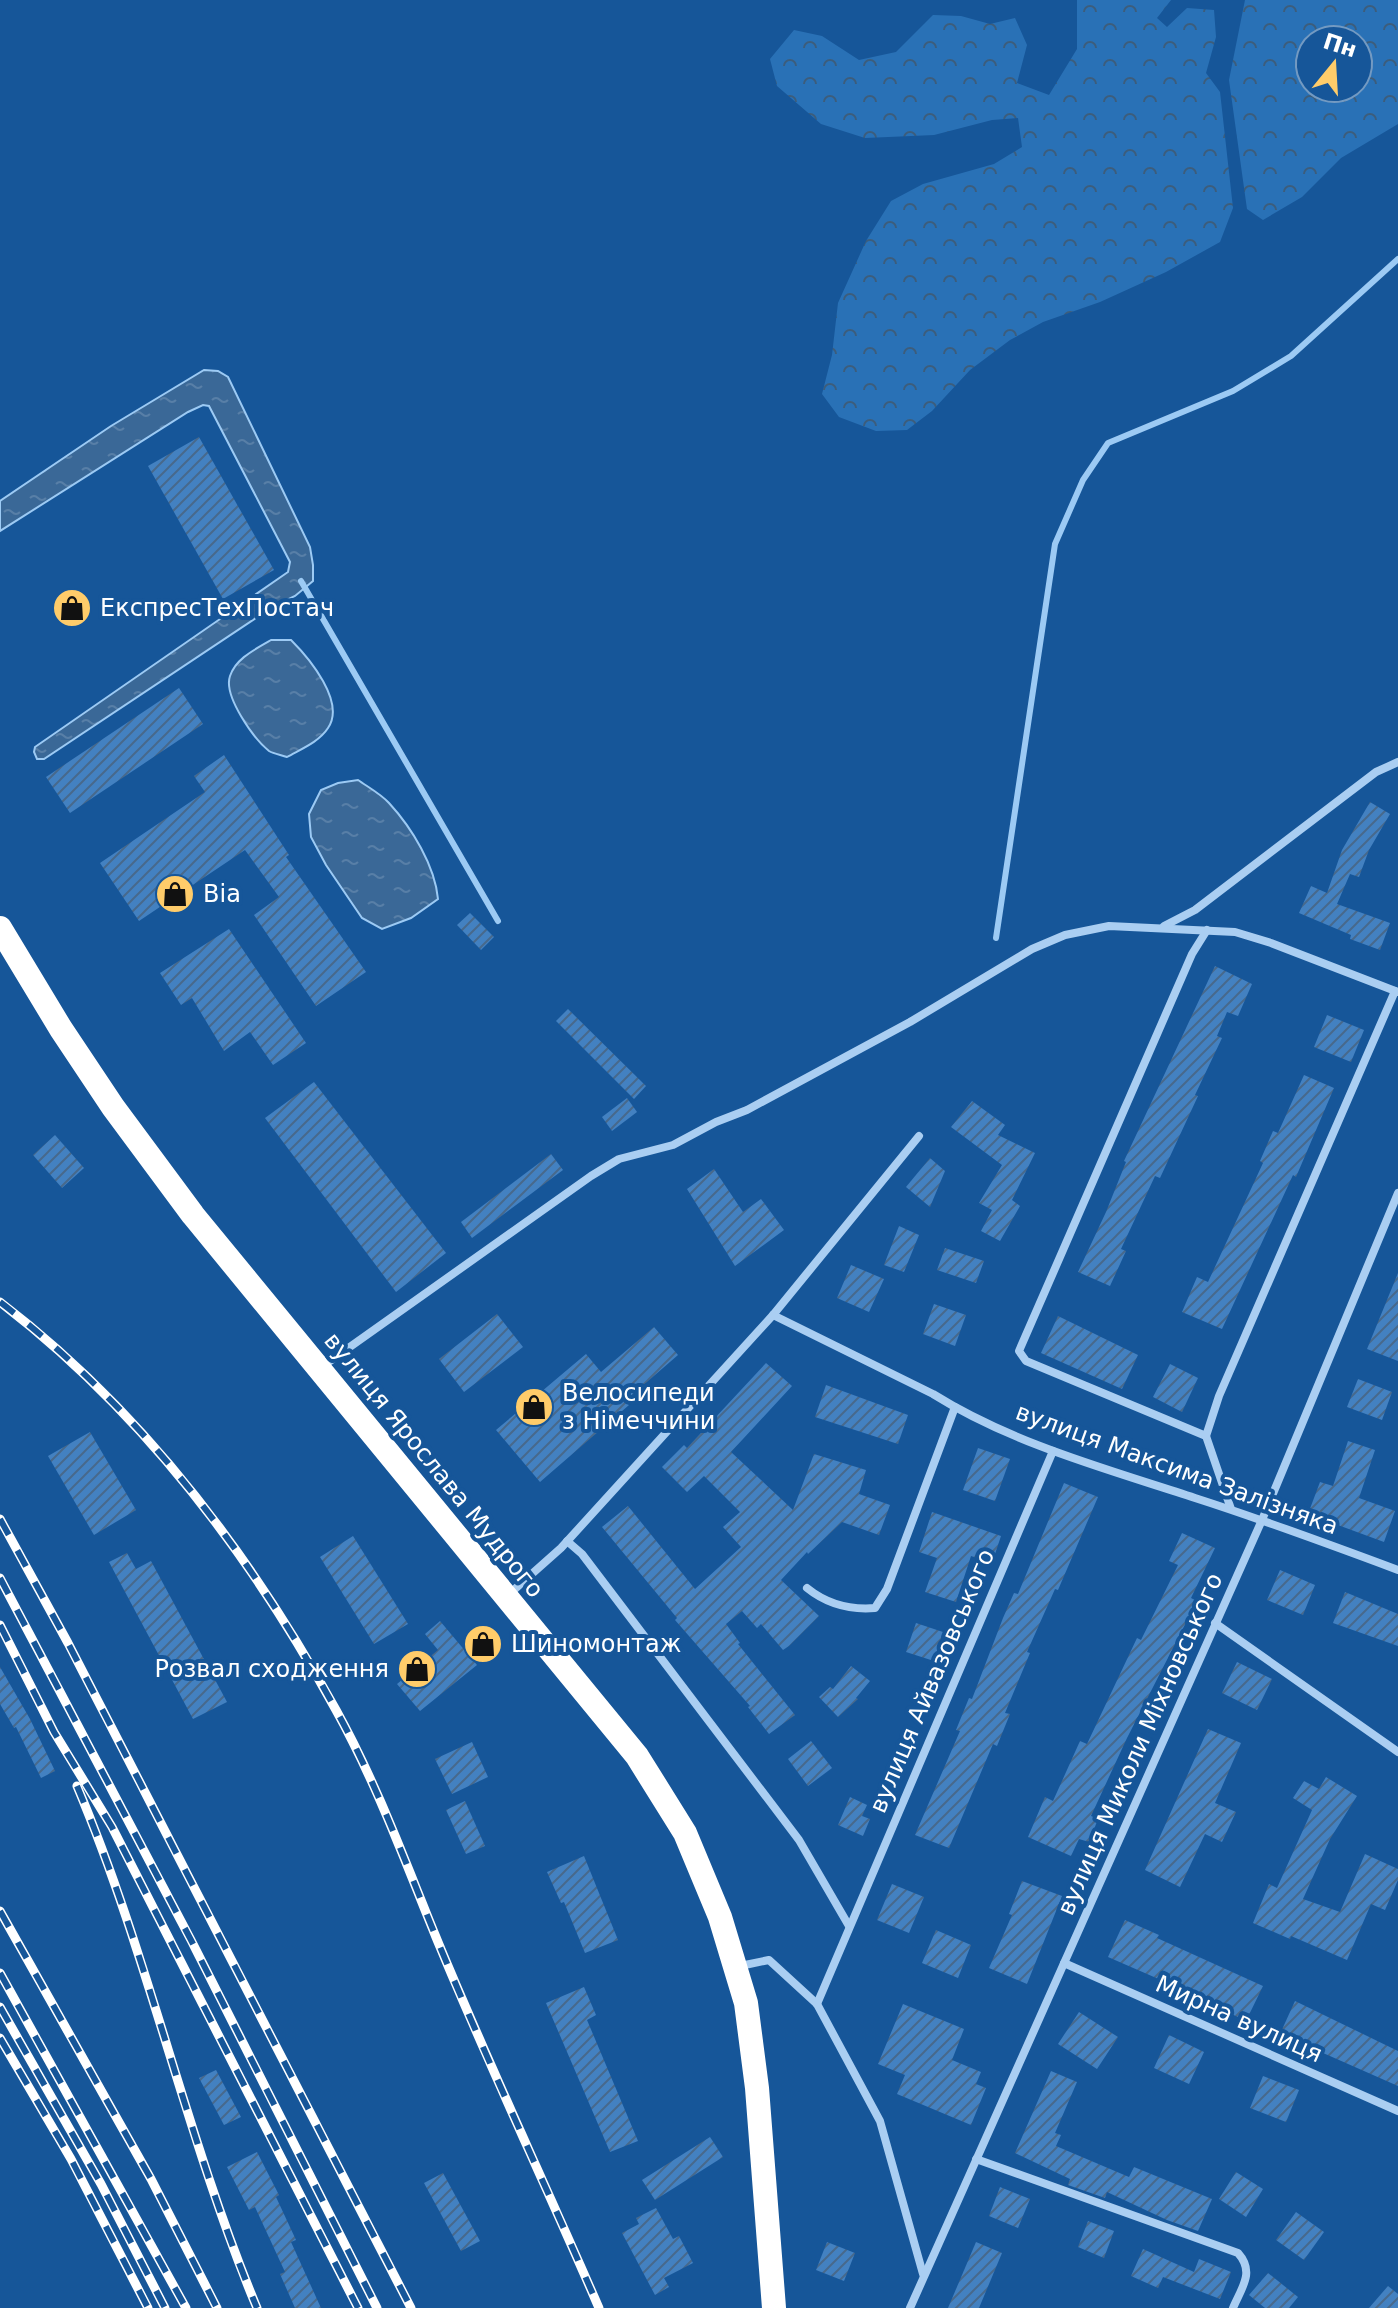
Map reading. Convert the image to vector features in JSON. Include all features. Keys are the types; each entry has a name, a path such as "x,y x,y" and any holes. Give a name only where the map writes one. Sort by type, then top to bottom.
{"highway":[{"name":"вулиця Ярослава Мудрого","path":"0,928 113,1107 193,1215 637,1756 685,1833 720,1917 746,2003 757,2088 774,2308"}],"street":[{"path":"1160,928 1195,910 1376,772 1398,762"},
{"path":"318,1369 619,1159 673,1145 716,1122 747,1110 910,1022 1032,949 1109,926 1235,932 1396,991 1219,1396 1206,1436 1231,1509"},
{"path":"1206,1436 1026,1361 1019,1351 1192,954 1207,930"},
{"path":"506,1596 567,1541 773,1315 919,1136"},
{"name":"вулиця Миколи Міхновського","path":"910,2308 1262,1520 1398,1193"},
{"name":"вулиця Максима Залізняка","path":"773,1315 955,1407 1053,1451 1231,1509 1398,1570"},
{"path":"807,1588 816,1595 854,1610 875,1608 887,1589 955,1407"},
{"name":"вулиця Айвазовського","path":"817,2004 1053,1451"},
{"path":"567,1541 582,1554 799,1840 849,1926"},
{"path":"1215,1623 1398,1752"},
{"path":"735,1967 769,1960 817,2004 880,2121 923,2275"},
{"name":"Мирна вулиця","path":"1064,1963 1398,2111"},
{"path":"976,2159 1238,2253 1248,2270 1236,2307"}],"green space":[{"path":"1077,0 1171,0 1157,18 1167,27 1187,8 1214,10 1216,37 1206,73 1220,92 1233,208 1220,242 1166,272 1100,302 1043,322 1010,340 970,370 932,411 907,430 876,431 839,417 822,394 832,355 838,303 866,241 891,201 923,184 994,164 1022,147 1018,118 992,120 934,135 865,138 821,124 777,86 770,59 794,30 822,36 859,60 896,52 933,15 961,16 990,24 1015,18 1027,45 1017,83 1049,95 1077,49"},
{"path":"1245,0 1398,0 1398,124 1341,158 1302,197 1263,220 1247,209 1229,80"}],"water":[{"path":"204,370 218,371 228,377 310,547 313,581 295,596 274,606 44,759 37,759 35,747 288,572 290,562 209,406 203,405 0,531 0,501 111,426"},
{"path":"271,640 291,640 323,681 332,706 332,717 324,733 287,757 269,751 256,737 235,705 229,684 237,664"},
{"path":"358,780 386,800 406,824 421,848 436,886 438,899 411,918 382,929 362,918 311,837 309,814 321,790"}],"building":[{"path":"199,437 274,570 223,599 148,466"},
{"path":"179,688 203,724 70,813 46,777"},
{"path":"224,755 289,855 286,857 366,972 316,1006 254,915 279,897 245,850 139,921 100,863 205,792 194,776"},
{"path":"1370,802 1390,814 1369,850 1359,877 1350,874 1337,904 1390,923 1380,950 1350,939 1351,935 1299,913 1311,886 1327,893 1342,850"},
{"path":"470,913 494,937 481,950 457,925"},
{"path":"229,929 306,1043 273,1065 250,1032 224,1051 192,998 181,1005 160,973"},
{"path":"1215,966 1252,984 1238,1016 1227,1012 1217,1036 1222,1038 1195,1095 1198,1096 1160,1178 1155,1176 1121,1249 1126,1251 1110,1286 1078,1272 1106,1212 1124,1161"},
{"path":"568,1009 646,1086 634,1099 556,1021"},
{"path":"1327,1015 1364,1030 1351,1062 1314,1047"},
{"path":"1304,1075 1334,1088 1296,1177 1293,1175 1222,1329 1182,1312 1197,1277 1208,1282 1263,1163 1260,1161 1273,1131 1278,1133"},
{"path":"314,1082 446,1253 396,1292 265,1118"},
{"path":"627,1098 637,1112 612,1131 602,1117"},
{"path":"972,1101 1005,1125 998,1135 1035,1153 1012,1200 1020,1206 1000,1241 981,1231 992,1210 979,1203 1002,1165 951,1127"},
{"path":"55,1135 84,1168 62,1188 33,1155"},
{"path":"551,1154 563,1170 472,1238 461,1222"},
{"path":"930,1158 945,1171 930,1207 906,1187"},
{"path":"714,1169 743,1212 761,1199 784,1230 735,1266 687,1189"},
{"path":"899,1226 919,1235 904,1272 884,1265"},
{"path":"945,1248 984,1261 976,1283 937,1270"},
{"path":"851,1265 884,1279 869,1312 837,1298"},
{"path":"1398,1273 1398,1361 1367,1349"},
{"path":"934,1304 966,1315 955,1346 923,1334"},
{"path":"497,1314 523,1347 464,1392 439,1359"},
{"path":"1058,1316 1138,1355 1122,1389 1041,1353"},
{"path":"654,1327 678,1355 625,1401 629,1405 540,1482 496,1430 586,1354 601,1372"},
{"path":"766,1363 792,1386 731,1452 793,1510 814,1454 866,1470 859,1494 890,1505 879,1535 842,1522 781,1580 819,1616 789,1646 783,1650 761,1624 757,1628 742,1611 726,1624 738,1644 795,1715 769,1734 750,1706 675,1620 677,1618 602,1527 628,1506 695,1589 741,1547 723,1527 740,1512 704,1476 687,1492 662,1467 684,1445 687,1448"},
{"path":"1170,1364 1198,1378 1182,1412 1153,1397"},
{"path":"1358,1379 1392,1392 1382,1420 1347,1407"},
{"path":"826,1385 908,1415 898,1444 815,1417"},
{"path":"90,1432 136,1510 94,1535 48,1456"},
{"path":"1348,1441 1375,1450 1359,1498 1395,1511 1384,1542 1308,1514 1320,1482 1333,1486"},
{"path":"978,1448 1010,1459 995,1501 963,1490"},
{"path":"1064,1483 1098,1497 1027,1652 1030,1653 1005,1713 1010,1714 997,1746 993,1744 949,1848 915,1835 960,1731 956,1730 969,1698 972,1699 1003,1618 1014,1593 1018,1594"},
{"path":"932,1512 1001,1536 992,1563 971,1556 956,1602 925,1592 937,1558 919,1552"},
{"path":"1182,1533 1215,1548 1191,1598 1197,1601 1091,1816 1098,1819 1089,1842 1079,1839 1071,1856 1028,1837 1045,1797 1053,1801 1080,1741 1087,1744 1137,1638 1141,1640 1178,1565 1169,1561"},
{"path":"353,1536 408,1624 374,1644 320,1557"},
{"path":"127,1553 136,1569 151,1561 227,1702 193,1719 109,1562"},
{"path":"1280,1570 1315,1585 1303,1615 1267,1600"},
{"path":"1345,1592 1398,1614 1398,1646 1333,1623"},
{"path":"440,1621 477,1665 420,1711 397,1684 438,1650 425,1634"},
{"path":"916,1623 943,1632 934,1661 906,1652"},
{"path":"1237,1662 1272,1679 1257,1710 1222,1693"},
{"path":"851,1666 870,1681 858,1699 838,1717 819,1697 830,1687 833,1689"},
{"path":"0,1667 55,1771 41,1778 16,1727 0,1704"},
{"path":"1208,1729 1241,1743 1215,1803 1236,1812 1222,1842 1205,1834 1180,1887 1145,1870"},
{"path":"811,1741 832,1768 808,1786 788,1759"},
{"path":"472,1742 488,1777 452,1794 435,1759"},
{"path":"1326,1777 1357,1796 1330,1839 1303,1899 1340,1912 1365,1854 1398,1869 1398,1880 1385,1910 1371,1904 1347,1960 1253,1923 1269,1884 1277,1888 1312,1810 1293,1798 1304,1781 1319,1789"},
{"path":"850,1797 867,1805 862,1816 870,1819 863,1836 838,1825"},
{"path":"465,1801 485,1846 466,1854 446,1810"},
{"path":"584,1856 618,1940 585,1953 564,1902 561,1903 547,1872"},
{"path":"1022,1881 1062,1896 1027,1984 989,1968 1012,1915 1009,1914"},
{"path":"892,1884 924,1897 909,1933 877,1920"},
{"path":"1125,1920 1159,1935 1157,1938 1263,1986 1246,2021 1216,2004 1108,1957"},
{"path":"936,1930 971,1945 958,1978 922,1963"},
{"path":"584,1987 596,2015 587,2020 638,2141 610,2152 546,2003"},
{"path":"1295,2001 1398,2051 1398,2086 1280,2034"},
{"path":"903,2004 964,2029 952,2060 981,2072 976,2084 986,2088 971,2125 897,2094 905,2075 878,2064"},
{"path":"1079,2012 1118,2037 1097,2069 1058,2044"},
{"path":"1169,2035 1204,2052 1189,2084 1154,2068"},
{"path":"216,2070 241,2117 224,2125 199,2078"},
{"path":"1051,2071 1077,2082 1055,2133 1061,2135 1056,2146 1129,2177 1134,2167 1212,2199 1198,2231 1107,2192 1105,2198 1068,2185 1070,2179 1015,2153"},
{"path":"1263,2076 1299,2090 1286,2122 1250,2108"},
{"path":"710,2137 723,2157 655,2200 642,2180"},
{"path":"257,2152 279,2195 276,2197 296,2240 291,2242 321,2308 295,2308 280,2274 285,2272 255,2207 249,2210 227,2167"},
{"path":"1236,2172 1263,2189 1246,2217 1219,2199"},
{"path":"443,2173 480,2241 461,2251 424,2183"},
{"path":"1000,2187 1030,2199 1018,2228 989,2216"},
{"path":"656,2208 673,2239 679,2236 693,2263 664,2278 669,2287 655,2295 622,2233 639,2224 636,2218"},
{"path":"1296,2212 1324,2232 1304,2260 1276,2240"},
{"path":"1088,2221 1114,2231 1104,2258 1078,2247"},
{"path":"827,2242 855,2253 844,2281 816,2270"},
{"path":"976,2242 1002,2253 979,2308 948,2308"},
{"path":"1143,2249 1194,2272 1199,2259 1231,2272 1220,2299 1163,2277 1158,2288 1131,2276"},
{"path":"1268,2273 1298,2297 1289,2308 1265,2308 1249,2295"},
{"path":"1388,2286 1398,2294 1398,2308 1369,2308"}],"waterway":[{"path":"996,938 1055,544 1083,480 1108,443 1233,391 1291,356 1398,259"},
{"path":"301,581 498,921"}],"railway":[{"path":"0,1302 51,1344 146,1438 230,1541 303,1652 351,1738 378,1795 457,1988 599,2308"},
{"path":"0,1519 68,1643 411,2308"},
{"path":"0,1578 191,1940 377,2308"},
{"path":"0,1625 54,1732 112,1827 358,2308"},
{"path":"77,1786 126,1915 209,2179 257,2308"},
{"path":"0,1911 151,2179 217,2308"},
{"path":"0,1973 186,2308"},
{"path":"0,2007 101,2184 165,2308"},
{"path":"0,2038 71,2159 148,2308"}],"place":[{"name":"ЕкспресТехПостач","path":"72,608"},
{"name":"Віа","path":"175,894"},
{"name":"Велосипеди з Німеччини","path":"534,1407"},
{"name":"Шиномонтаж","path":"483,1644"},
{"name":"Розвал сходження","path":"417,1669"}]}
